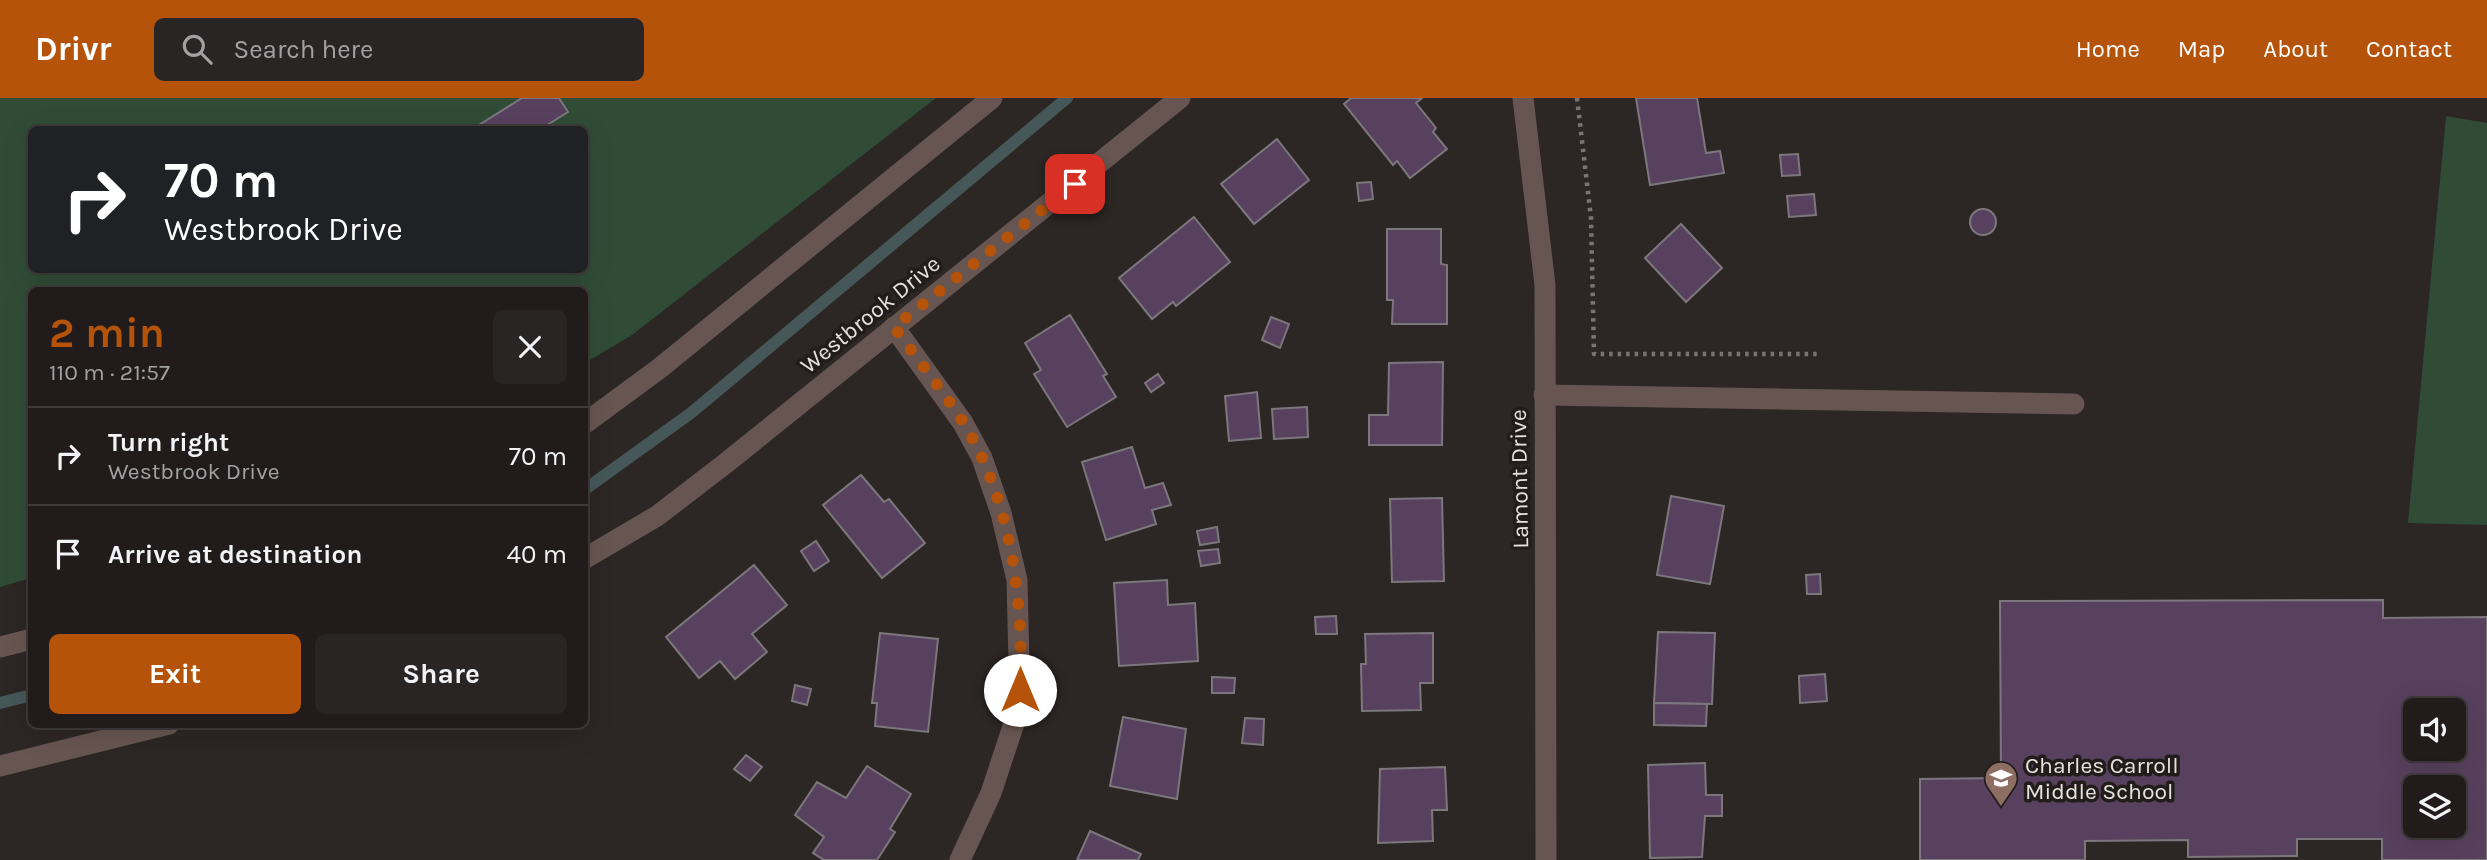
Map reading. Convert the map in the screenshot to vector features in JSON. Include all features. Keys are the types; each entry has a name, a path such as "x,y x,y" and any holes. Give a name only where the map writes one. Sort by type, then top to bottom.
{"street":[{"path":"588,421 660,368 992,98"},
{"name":"Westbrook Drive","path":"588,557 657,516 1180,98"},
{"name":"Lamont Drive","path":"1523,98 1545,285 1546,860"},
{"path":"894,327 963,423 982,458 1001,513 1017,580 1020,705 991,793 960,860"},
{"path":"1544,395 2074,404"},
{"path":"0,647 28,640"},
{"path":"0,766 153,728"}],"path":[{"path":"1577,98 1591,218 1594,354 1820,354"}],"green space":[{"path":"0,98 936,98 632,335 588,361 588,287 28,287 28,579 0,587"},
{"path":"2446,116 2487,123 2487,525 2408,523"}],"building":[{"path":"522,98 559,98 568,112 545,126 477,126"},
{"path":"1351,98 1422,98 1416,103 1436,128 1433,132 1447,149 1410,178 1397,161 1393,165 1344,104"},
{"path":"1636,98 1697,98 1706,153 1720,151 1724,173 1650,185"},
{"path":"1277,139 1309,180 1254,224 1221,184"},
{"path":"1798,154 1800,175 1782,176 1780,155"},
{"path":"1371,182 1373,199 1359,201 1357,183"},
{"path":"1814,194 1816,215 1789,217 1787,196"},
{"path":"1983,209 1992,213 1996,222 1992,231 1983,235 1974,231 1970,222 1974,213"},
{"path":"1194,217 1230,262 1176,306 1173,302 1152,319 1119,278"},
{"path":"1681,224 1722,268 1686,302 1645,258"},
{"path":"1387,229 1441,229 1441,264 1447,265 1447,324 1392,324 1393,300 1387,300"},
{"path":"1070,315 1107,374 1103,376 1116,397 1067,427 1034,374 1041,370 1025,343"},
{"path":"1271,317 1289,324 1280,348 1262,340"},
{"path":"1443,362 1442,445 1369,445 1369,415 1388,415 1389,363"},
{"path":"1158,374 1164,383 1151,392 1145,383"},
{"path":"1257,392 1261,438 1229,441 1225,396"},
{"path":"1307,407 1308,437 1274,439 1272,409"},
{"path":"1132,447 1145,488 1163,483 1171,505 1152,510 1156,524 1106,540 1082,462"},
{"path":"861,475 884,502 889,499 925,543 882,578 823,505"},
{"path":"1671,496 1724,506 1710,584 1657,575"},
{"path":"1442,498 1444,581 1392,582 1390,499"},
{"path":"1217,527 1219,542 1200,545 1197,531"},
{"path":"816,541 829,561 814,571 801,551"},
{"path":"1218,549 1220,563 1201,566 1198,551"},
{"path":"754,565 787,605 752,634 767,652 735,679 720,661 699,678 666,637"},
{"path":"1820,574 1821,594 1807,594 1806,575"},
{"path":"1167,580 1168,605 1195,603 1198,661 1119,666 1114,583"},
{"path":"2383,600 2383,618 2487,617 2487,860 2382,860 2382,839 2297,839 2297,856 2188,857 2188,840 2085,841 2085,860 1920,860 1920,779 2001,778 2000,601"},
{"path":"1336,616 1337,634 1316,634 1315,617"},
{"path":"1658,632 1715,633 1712,704 1654,703"},
{"path":"880,633 938,639 928,732 875,726 877,703 872,703"},
{"path":"1433,633 1433,683 1420,683 1421,710 1362,711 1361,664 1366,664 1365,634"},
{"path":"1825,674 1827,701 1800,703 1799,676"},
{"path":"1212,677 1235,678 1234,693 1212,693"},
{"path":"795,685 811,689 807,705 792,701"},
{"path":"1654,703 1707,704 1706,726 1654,725"},
{"path":"1123,717 1186,729 1177,799 1110,786"},
{"path":"1245,718 1264,719 1263,745 1242,743"},
{"path":"746,755 762,767 750,781 734,769"},
{"path":"1705,763 1706,795 1722,795 1722,816 1705,816 1702,857 1650,858 1648,765"},
{"path":"867,766 911,794 890,829 895,832 877,860 824,860 813,853 824,837 795,815 817,782 846,798"},
{"path":"1445,767 1447,810 1432,810 1433,841 1378,843 1380,769"},
{"path":"1090,831 1141,854 1138,860 1077,860"}],"waterway":[{"path":"588,487 691,413 1067,98"},
{"path":"0,703 28,696"}],"place":[{"name":"Charles Carroll Middle School","path":"2001,808"}],"route":[{"path":"1020,690 1017,580 1001,513 982,458 963,423 894,327 1075,184"}]}
